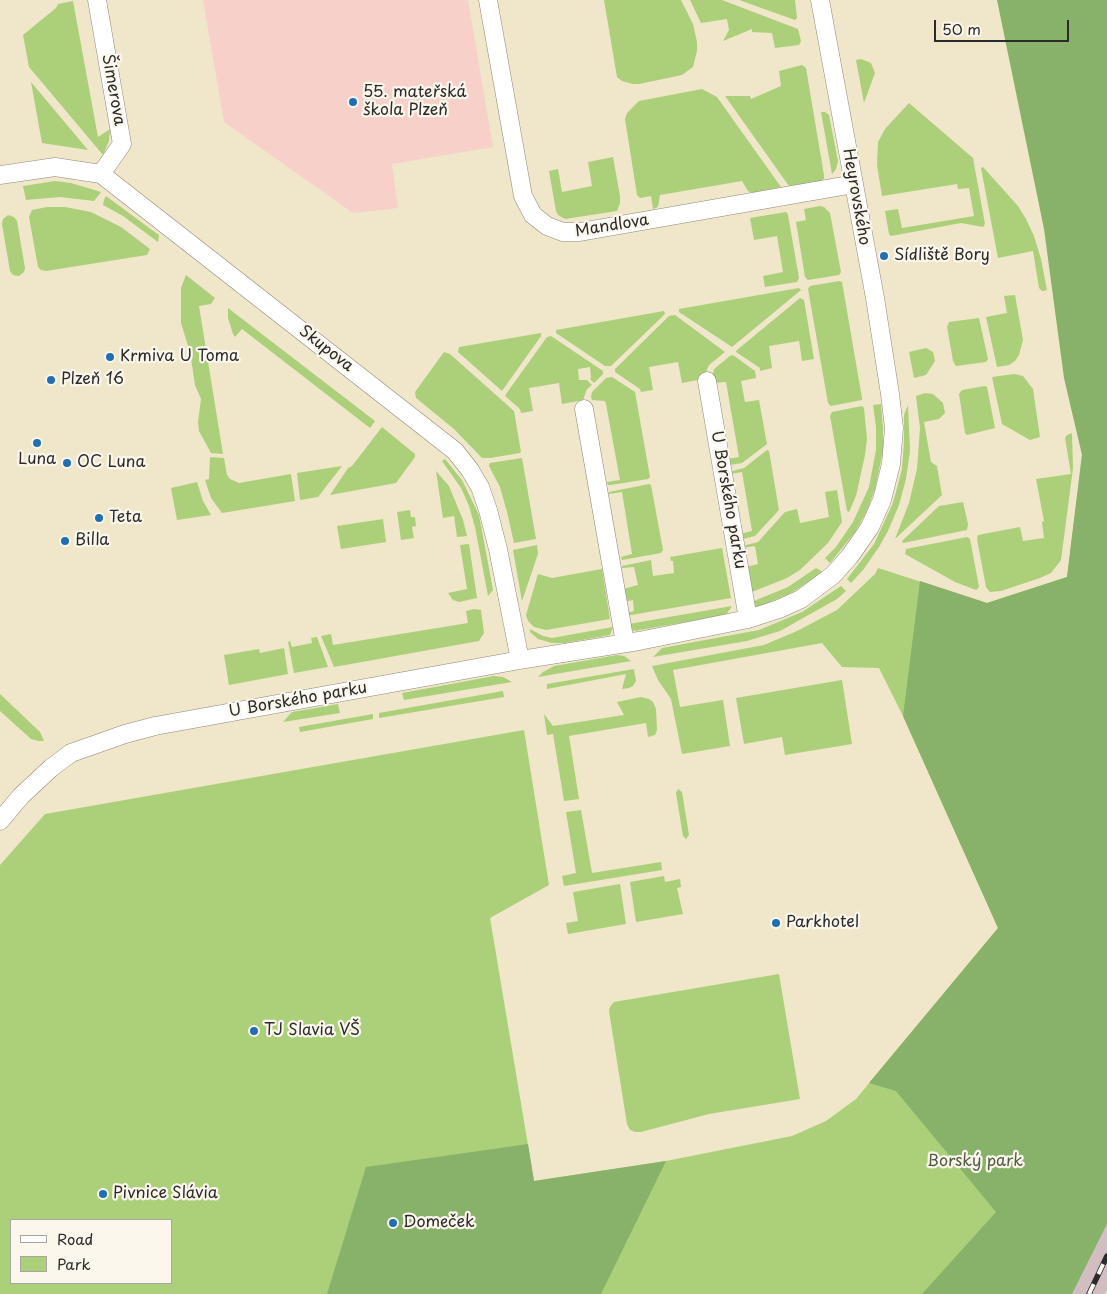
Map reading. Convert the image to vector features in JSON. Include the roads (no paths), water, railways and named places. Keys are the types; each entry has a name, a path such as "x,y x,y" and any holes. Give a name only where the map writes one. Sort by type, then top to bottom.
{"street":[{"name":"Šimerova","path":"97,0 122,144 101,174"},
{"name":"Mandlova","path":"488,0 523,196 533,215 550,228 563,232 580,232 854,184"},
{"name":"Heyrovského","path":"820,0 890,394"},
{"name":"Skupova","path":"0,176 55,167 101,174 455,450 480,487 488,510 498,549 520,660"},
{"name":"U Borského parku","path":"707,381 748,619"},
{"name":"U Borského parku","path":"0,821 20,796 71,753 125,734 155,726 520,660 625,643 748,619 779,609 801,599 822,584 850,556 870,527 882,500 891,464 894,428 890,394"},
{"path":"584,409 625,643"}],"railway":[{"path":"1089,1294 1107,1256"}],"place":[{"name":"55. mateřská škola Plzeň","path":"353,102"},
{"name":"Sídliště Bory","path":"884,256"},
{"name":"Krmiva U Toma","path":"110,357"},
{"name":"Plzeň 16","path":"51,380"},
{"name":"Luna","path":"37,443"},
{"name":"OC Luna","path":"67,463"},
{"name":"Teta","path":"99,518"},
{"name":"Billa","path":"65,541"},
{"name":"Parkhotel","path":"776,923"},
{"name":"TJ Slavia VŠ","path":"254,1031"},
{"name":"Pivnice Slávia","path":"103,1194"},
{"name":"Domeček","path":"393,1223"}],"park label":[{"name":"Borský park","path":"975,1162"}]}
